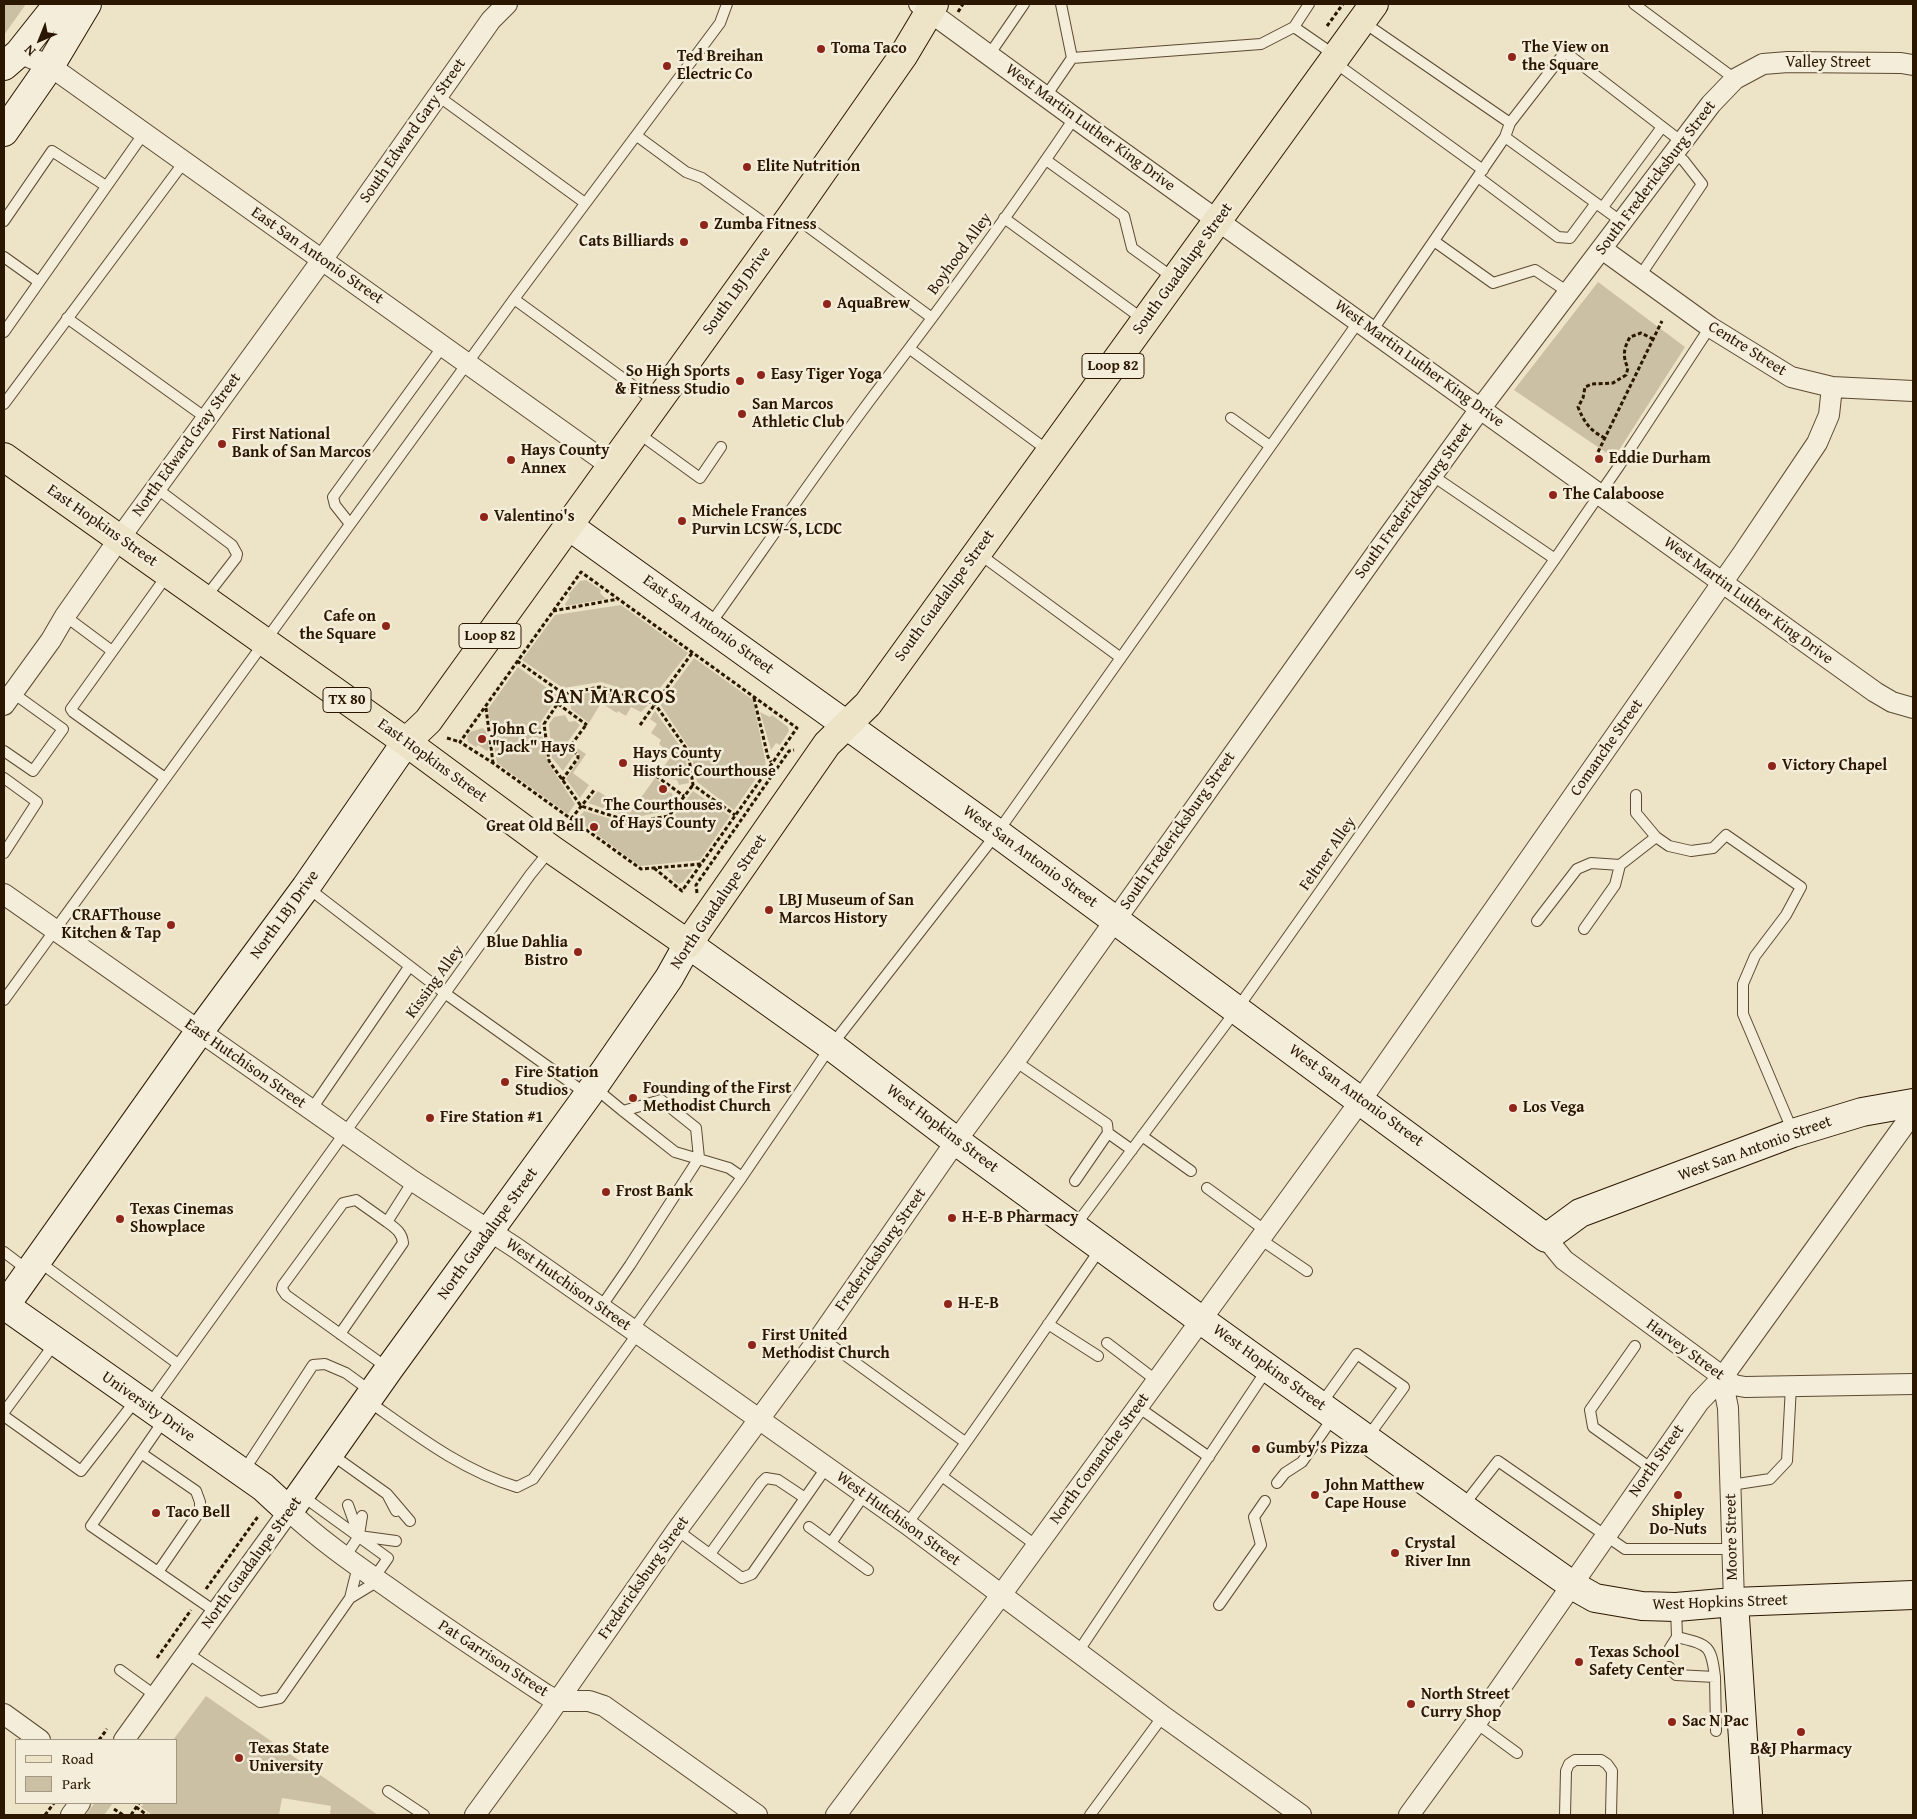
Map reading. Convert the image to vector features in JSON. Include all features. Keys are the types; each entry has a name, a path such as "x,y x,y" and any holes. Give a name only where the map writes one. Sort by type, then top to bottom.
{"main road":[{"path":"9,58 58,4"},
{"path":"4,132 50,66 87,4"},
{"name":"South LBJ Drive","path":"569,526 903,56 928,6"},
{"name":"South Guadalupe Street","path":"847,724 868,704 1368,13"},
{"name":"East Hopkins Street","path":"4,457 688,944"},
{"name":"East San Antonio Street","path":"569,526 847,724"},
{"name":"North LBJ Drive","path":"4,1306 199,1032 306,887 406,742 428,721 569,526"},
{"name":"West San Antonio Street","path":"847,724 998,833 1546,1238 1580,1214 1793,1133 1862,1112 1913,1103"},
{"name":"North Guadalupe Street","path":"295,1503 389,1369 591,1091 669,978 688,944 827,744 847,724"},
{"name":"West Hopkins Street","path":"688,944 831,1046 956,1141 1201,1320 1572,1585 1595,1598 1642,1606 1676,1607 1734,1602 1913,1595"},
{"name":"University Drive","path":"4,1306 242,1473 263,1487 295,1503"},
{"name":"Moore Street","path":"1734,1602 1729,1711 1748,1815"}],"street":[{"name":"South Edward Gary Street","path":"322,260 491,20 507,4"},
{"name":"West Martin Luther King Drive","path":"928,6 989,55 1074,117 1723,583 1876,692 1892,702 1913,708"},
{"name":"East San Antonio Street","path":"9,58 50,66 611,466"},
{"name":"Valley Street","path":"1740,76 1763,64 1788,62 1901,63 1913,65"},
{"name":"South Fredericksburg Street","path":"1116,920 1480,409 1711,104 1740,76"},
{"name":"Centre Street","path":"1602,249 1710,327 1792,378 1832,387 1913,391"},
{"name":"North Edward Gray Street","path":"8,699 51,640 65,616 118,539 322,260"},
{"name":"Comanche Street","path":"1361,1100 1723,583 1817,443 1830,414 1832,387"},
{"name":"East Hutchison Street","path":"4,894 345,1134 489,1231"},
{"name":"Fredericksburg Street","path":"475,1815 558,1701 677,1530 820,1337 956,1141 1016,1061 1116,920"},
{"name":"North Comanche Street","path":"836,1815 1001,1595 1361,1100"},
{"name":"North Street","path":"1409,1815 1476,1723 1699,1402 1722,1378 1913,1113"},
{"name":"West Hutchison Street","path":"489,1231 636,1331 907,1524 1163,1716 1301,1815"},
{"name":"Harvey Street","path":"1546,1238 1564,1260 1734,1385 1745,1387 1913,1384"},
{"name":"Moore Street","path":"1722,1378 1728,1408 1734,1602"},
{"name":"Pat Garrison Street","path":"295,1503 314,1534 461,1639 558,1701 589,1701 604,1706 757,1815"},
{"name":"North Guadalupe Street","path":"125,1739 295,1503"},
{"path":"4,1714 39,1739"},
{"path":"71,1815 79,1804"}],"lane":[{"path":"4,1000 514,299 720,23 727,4"},
{"path":"989,55 1024,4"},
{"path":"1046,96 1072,58 1061,4"},
{"path":"1072,58 1261,44 1294,26 1309,4"},
{"path":"1634,4 1740,76"},
{"path":"1368,13 1510,123"},
{"path":"1294,26 1558,237 1570,238 1600,205 1662,127"},
{"path":"242,1473 313,1365 325,1364 339,1370 435,1448 467,1468 499,1482 517,1487 533,1479 831,1046 998,833 1270,446 1434,241 1505,137 1510,123 1565,52 1662,127 1678,147 1684,161 1702,184 1640,276"},
{"path":"438,96 585,203"},
{"name":"Boyhood Alley","path":"709,626 874,395 910,349 1046,160 1074,117"},
{"path":"4,332 144,132"},
{"path":"637,136 686,172 702,178 785,224 932,318"},
{"path":"1505,137 1622,222"},
{"path":"4,221 52,151 106,186"},
{"path":"1046,160 1124,216 1132,248 1176,280"},
{"path":"4,404 184,162"},
{"path":"1004,218 1145,321"},
{"path":"1434,241 1492,282 1535,270 1568,292"},
{"path":"4,257 39,282"},
{"path":"514,299 657,403"},
{"path":"67,318 206,418"},
{"name":"Feltner Alley","path":"1075,1227 1237,1009 1555,559 1710,327"},
{"path":"350,524 335,505 333,497 443,346"},
{"path":"910,349 1051,452"},
{"path":"1231,418 1270,446"},
{"path":"636,432 700,478 721,447"},
{"path":"1433,476 1555,559"},
{"path":"156,488 232,545 236,550 236,558 205,599"},
{"path":"977,552 1121,658"},
{"path":"165,778 71,709 169,573"},
{"path":"65,616 112,651"},
{"path":"4,751 33,771 63,729 8,699"},
{"path":"4,778 38,802 4,852"},
{"path":"1636,794 1636,813 1656,837 1669,846 1691,851 1713,848 1726,834 1801,887 1786,916 1755,956 1743,984 1743,1014 1793,1133"},
{"path":"1537,921 1577,869 1591,863 1620,864 1656,837"},
{"name":"Kissing Alley","path":"150,1408 178,1364 551,848"},
{"path":"1584,929 1615,885 1620,864"},
{"path":"306,887 446,994 623,1111 675,1152 729,1168 742,1177"},
{"path":"311,1110 409,966"},
{"path":"1016,1061 1107,1124 1108,1133 1075,1181"},
{"path":"601,1307 699,1158 696,1128 661,1100 623,1111"},
{"path":"1108,1133 1132,1150"},
{"path":"1142,1136 1192,1171"},
{"path":"387,1222 413,1181"},
{"path":"1207,1188 1307,1271"},
{"path":"340,1334 403,1244 402,1237 398,1231 356,1200 343,1203 282,1289 286,1295 340,1334 389,1369"},
{"path":"907,1524 943,1477 1102,1247"},
{"path":"4,1252 34,1266 178,1364"},
{"path":"1048,1324 1098,1356"},
{"path":"820,1337 966,1442"},
{"path":"4,1412 56,1342"},
{"path":"1107,1343 1157,1381"},
{"path":"1635,1346 1590,1410 1593,1427 1652,1469"},
{"path":"1277,1483 1285,1473 1302,1462 1357,1354 1404,1387 1367,1438"},
{"path":"1078,1652 1269,1368"},
{"path":"1731,1485 1770,1479 1787,1461 1790,1386"},
{"path":"1138,1407 1209,1457"},
{"path":"4,1416 81,1471 150,1408"},
{"path":"150,1408 141,1453 91,1526 216,1612"},
{"path":"141,1453 196,1491 200,1502 200,1511 158,1572"},
{"path":"331,1454 382,1495 410,1522"},
{"path":"1462,1507 1498,1461 1625,1549 1732,1548"},
{"path":"677,1530 742,1578 752,1574 826,1468"},
{"path":"943,1477 1036,1546"},
{"path":"710,1554 766,1478 778,1480 805,1498"},
{"path":"362,1486 382,1495 396,1511"},
{"path":"831,1543 864,1495"},
{"path":"1219,1605 1261,1544 1254,1517 1265,1501"},
{"path":"187,1653 260,1702 280,1698 350,1598 376,1579 388,1558 359,1536 295,1503"},
{"path":"348,1505 359,1536"},
{"path":"350,1598 351,1562 359,1536 362,1516"},
{"path":"809,1527 868,1570"},
{"path":"359,1536 383,1531"},
{"path":"359,1536 396,1541"},
{"path":"1676,1607 1677,1637 1685,1648"},
{"path":"1670,1648 1677,1637"},
{"path":"1677,1637 1699,1642 1712,1655 1715,1677 1729,1711 1716,1731"},
{"path":"1686,1668 1673,1671 1715,1677"},
{"path":"120,1670 156,1696"},
{"path":"1090,1815 1163,1716"},
{"path":"1476,1723 1517,1753"},
{"path":"1565,1815 1566,1771 1569,1764 1575,1760 1600,1760 1607,1764 1612,1772 1611,1815"},
{"path":"388,1791 424,1815"}],"path":[{"path":"1598,452 1662,321"},
{"path":"1605,438 1594,433 1580,414 1578,407 1583,398 1585,387 1592,384 1613,383 1626,375 1628,368 1624,360 1624,348 1630,337 1641,333 1653,339"},
{"path":"460,742 581,572 797,728 771,762 682,891 654,868"},
{"path":"554,611 619,599"},
{"path":"640,725 692,653"},
{"path":"517,661 564,694 600,687 655,704 688,752 693,785 735,815"},
{"path":"564,694 544,724 549,761 581,806 632,822 669,816 693,785"},
{"path":"754,698 768,757 771,762"},
{"path":"558,704 587,725 569,748 578,754 578,758 562,780"},
{"path":"486,708 493,763"},
{"path":"447,738 460,742 493,763 640,869 701,864"},
{"path":"656,776 684,796"},
{"path":"571,819 595,789"},
{"path":"139,1684 257,1519"},
{"path":"100,1739 110,1724"},
{"path":"45,1815 53,1804"},
{"path":"131,1815 138,1804"},
{"path":"136,1807 147,1815"},
{"path":"114,1809 123,1815"}],"green space":[{"path":"4,4 26,4 4,35"},
{"path":"1598,282 1685,347 1614,458 1514,390"},
{"path":"586,580 601,590 600,593 606,599 566,606 565,604 570,597 568,595 580,581"},
{"path":"621,605 688,653 652,698 601,682 563,688 522,660 555,615"},
{"path":"694,658 753,700 766,764 734,810 697,782 691,751 660,704"},
{"path":"518,667 558,696 540,723 547,761 575,804 568,814 497,763 488,709"},
{"path":"600,690 648,705 641,712 631,707 626,716 601,703 589,723 571,709 570,697"},
{"path":"655,711 685,753 689,783 679,785 677,780 670,779 660,772 672,755 659,744 661,740 651,733 657,724 650,719"},
{"path":"760,712 770,717 772,715 788,727 789,731 780,745 776,743 771,750"},
{"path":"565,715 569,722 575,721 580,725 564,747 574,755 563,771 552,758 549,724 554,717"},
{"path":"483,728 486,732 489,748 487,751 478,745 476,747 468,742 467,736 470,732"},
{"path":"574,746 586,754 573,773 589,785 580,798 566,779 580,758 579,754 572,749"},
{"path":"655,778 663,785 667,792 672,793 674,802 666,811 632,818 588,803 598,791 630,813"},
{"path":"693,791 730,816 700,860 640,866 577,820 584,811 631,825 671,820"},
{"path":"693,869 683,882 679,884 672,879 673,876 667,870"},
{"name":"Texas State University","path":"206,1696 378,1815 330,1815 331,1806 282,1798 279,1815 152,1815 141,1807 143,1804 178,1804 178,1739 174,1739"},
{"path":"94,1804 112,1804 104,1815 85,1815"}],"place":[{"name":"Toma Taco","path":"821,49"},
{"name":"The View on the Square","path":"1512,57"},
{"name":"Ted Breihan Electric Co","path":"667,66"},
{"name":"Elite Nutrition","path":"747,167"},
{"name":"Zumba Fitness","path":"704,225"},
{"name":"Cats Billiards","path":"684,242"},
{"name":"AquaBrew","path":"827,304"},
{"name":"Easy Tiger Yoga","path":"761,375"},
{"name":"So High Sports & Fitness Studio","path":"740,381"},
{"name":"San Marcos Athletic Club","path":"742,414"},
{"name":"First National Bank of San Marcos","path":"222,444"},
{"name":"Eddie Durham","path":"1599,459"},
{"name":"Hays County Annex","path":"511,460"},
{"name":"The Calaboose","path":"1553,495"},
{"name":"Valentino's","path":"484,517"},
{"name":"Michele Frances Purvin LCSW-S, LCDC","path":"682,521"},
{"name":"Cafe on the Square","path":"386,626"},
{"name":"John C. \"Jack\" Hays","path":"482,739"},
{"name":"Hays County Historic Courthouse","path":"623,763"},
{"name":"Victory Chapel","path":"1772,766"},
{"name":"The Courthouses of Hays County","path":"663,789"},
{"name":"Great Old Bell","path":"594,827"},
{"name":"LBJ Museum of San Marcos History","path":"769,910"},
{"name":"CRAFThouse Kitchen & Tap","path":"171,925"},
{"name":"Blue Dahlia Bistro","path":"578,952"},
{"name":"Fire Station Studios","path":"505,1082"},
{"name":"Founding of the First Methodist Church","path":"633,1098"},
{"name":"Los Vega","path":"1513,1108"},
{"name":"Fire Station #1","path":"430,1118"},
{"name":"Frost Bank","path":"606,1192"},
{"name":"H-E-B Pharmacy","path":"952,1218"},
{"name":"Texas Cinemas Showplace","path":"120,1219"},
{"name":"H-E-B","path":"948,1304"},
{"name":"First United Methodist Church","path":"752,1345"},
{"name":"Gumby's Pizza","path":"1256,1449"},
{"name":"John Matthew Cape House","path":"1315,1495"},
{"name":"Shipley Do-Nuts","path":"1678,1495"},
{"name":"Taco Bell","path":"156,1513"},
{"name":"Crystal River Inn","path":"1395,1553"},
{"name":"Texas School Safety Center","path":"1579,1662"},
{"name":"North Street Curry Shop","path":"1411,1704"},
{"name":"Sac N Pac","path":"1672,1722"},
{"name":"B&J Pharmacy","path":"1801,1732"},
{"name":"Texas State University","path":"239,1758"}],"district":[{"name":"SAN MARCOS","path":"610,698"}]}
